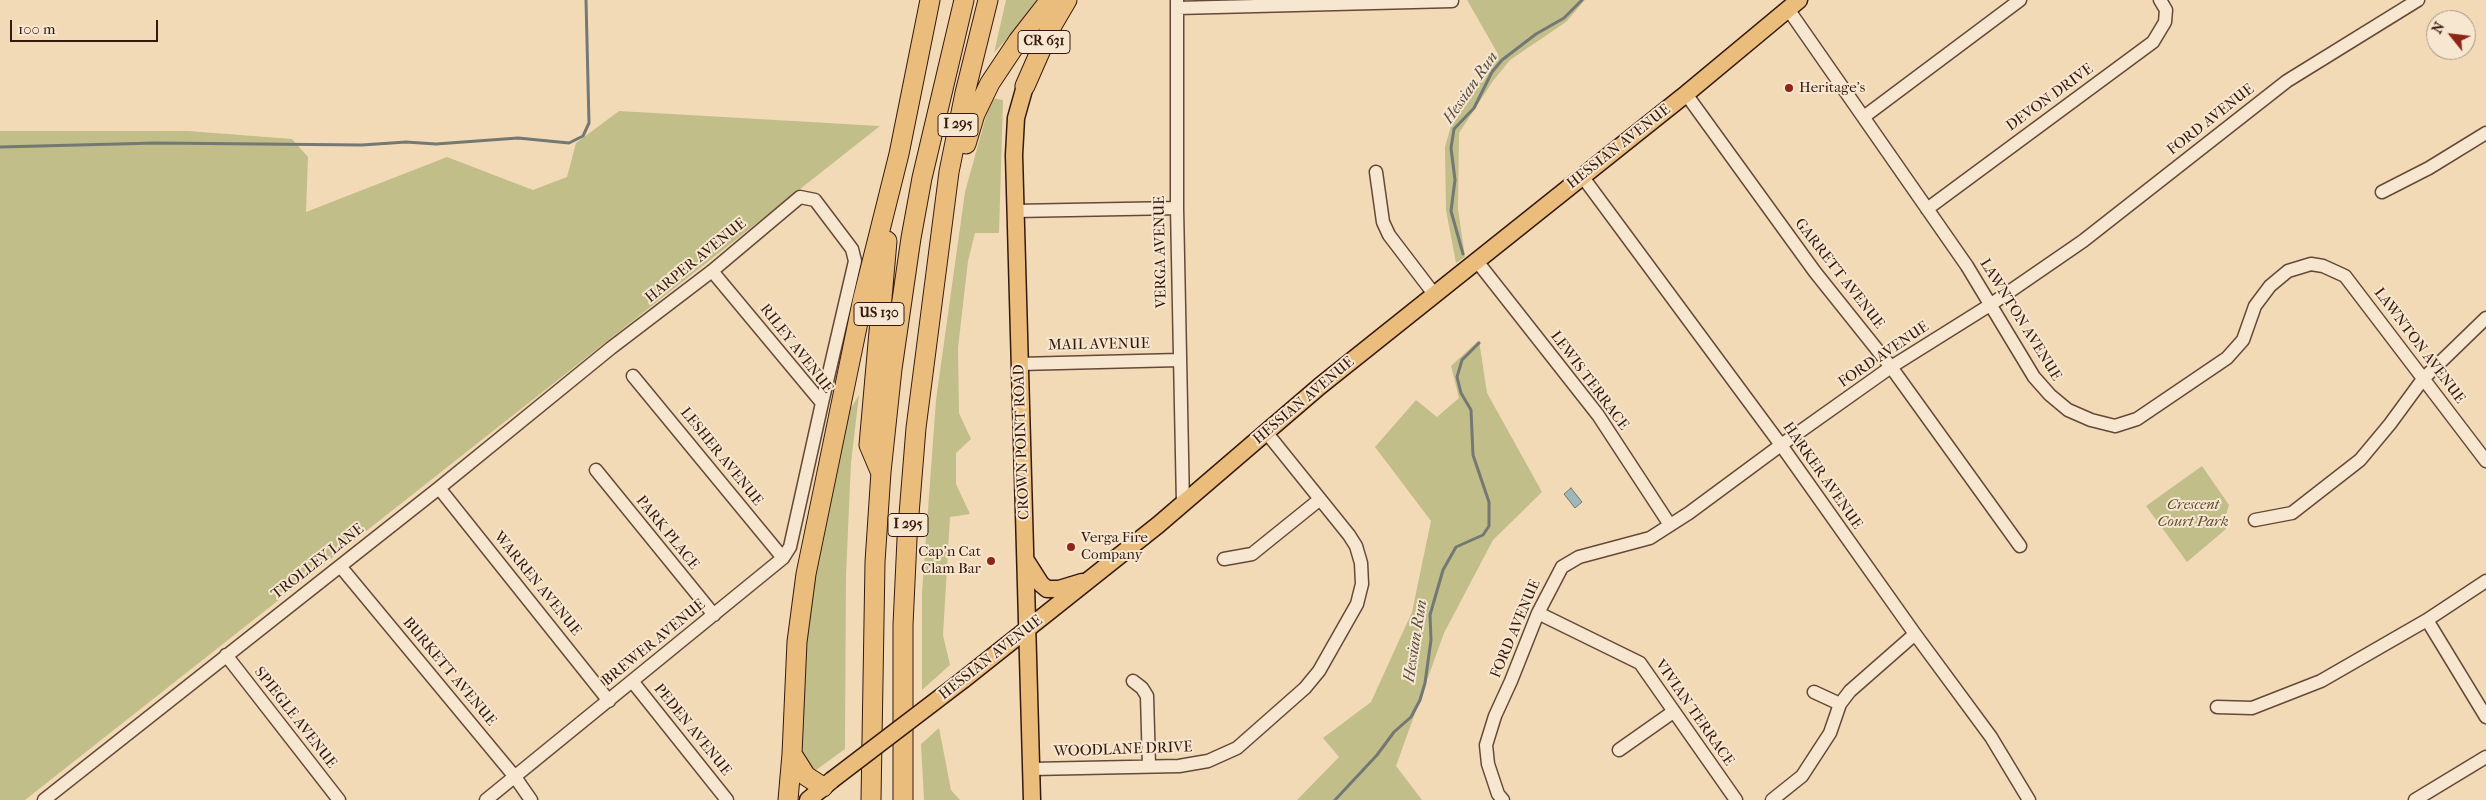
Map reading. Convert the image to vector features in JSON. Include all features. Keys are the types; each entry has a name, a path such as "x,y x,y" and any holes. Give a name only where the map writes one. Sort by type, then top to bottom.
{"highway":[{"name":"US 130","path":"881,472 869,445 882,286 899,154 930,0"},
{"name":"I 295","path":"870,800 872,641 881,472 898,318 931,134 964,0"},
{"name":"I 295","path":"903,800 902,697 907,539 916,428 950,164 988,0"},
{"path":"938,251 949,233 968,134 980,103 1001,64 1050,0"},
{"name":"CR 631","path":"1025,86 1046,37 1067,0"},
{"path":"788,800 797,642 806,574 863,298 899,154"},
{"path":"792,754 806,776 828,783"}],"main road":[{"name":"HESSIAN AVENUE","path":"808,800 1028,630 1183,504 1266,432 1434,294 1686,94 1794,4"},
{"name":"CROWN POINT ROAD","path":"1025,86 1015,131 1015,211 1027,562 1032,800"},
{"path":"1027,562 1041,584 1048,589 1059,589 1087,582"}],"street":[{"path":"1864,116 2020,0"},
{"name":"DEVON DRIVE","path":"1927,208 2153,42 2165,22 2166,10 2160,0"},
{"name":"FORD AVENUE","path":"1503,800 1498,794 1488,764 1486,744 1494,716 1511,682 1538,613 1562,567 1591,553 1650,538 1670,525 1891,367 1990,305 2083,241 2287,81 2418,0"},
{"path":"1177,4 1452,2"},
{"name":"VERGA AVENUE","path":"1177,4 1177,208 1183,504"},
{"name":"LAWNTON AVENUE","path":"1794,4 1864,116 1967,266 2041,387 2068,410 2102,424 2114,426 2137,419 2227,358 2242,340 2255,306 2270,286 2288,271 2311,264 2335,270 2345,276 2486,461"},
{"name":"GARRETT AVENUE","path":"1686,94 1815,272 1891,367 2020,546"},
{"path":"2382,192 2429,168 2486,133"},
{"path":"1376,172 1383,222 1388,235 1434,294"},
{"name":"HARKER AVENUE","path":"1582,176 1781,444 1915,634 1991,737 2029,800"},
{"name":"HARPER AVENUE","path":"611,348 712,272 800,198 815,200 852,249 855,261 822,403"},
{"path":"1015,211 1177,208"},
{"name":"LEWIS TERRACE","path":"1476,260 1598,415 1670,525"},
{"name":"RILEY AVENUE","path":"712,272 822,403 805,486"},
{"path":"2255,520 2292,513 2328,487 2360,460 2390,424 2423,379 2486,318"},
{"name":"TROLLEY LANE","path":"44,800 439,488 611,348"},
{"name":"MAIL AVENUE","path":"1019,364 1179,360"},
{"name":"LESHER AVENUE","path":"633,376 783,558"},
{"name":"WOODLANE DRIVE","path":"1032,769 1179,766 1208,762 1237,748 1305,688 1319,671 1357,604 1362,579 1361,563 1356,546 1266,432"},
{"name":"PARK PLACE","path":"596,470 714,615"},
{"name":"BREWER AVENUE","path":"486,800 610,701 783,558 790,547 805,486"},
{"name":"WARREN AVENUE","path":"439,488 610,701"},
{"path":"1224,558 1252,554 1319,500"},
{"name":"BURKETT AVENUE","path":"340,566 515,777 531,800"},
{"path":"2217,707 2252,708 2321,681 2427,620 2486,581"},
{"name":"VIVIAN TERRACE","path":"1538,613 1640,664 1736,800"},
{"path":"2427,620 2486,717"},
{"path":"1772,800 1802,776 1830,732 1840,704 1873,670 1915,634"},
{"name":"SPIEGLE AVENUE","path":"226,655 339,800"},
{"name":"PEDEN AVENUE","path":"632,681 727,800"},
{"path":"1133,681 1142,688 1147,696 1149,766"},
{"path":"1814,692 1840,704"},
{"path":"1619,750 1673,712"},
{"path":"2415,800 2486,757"}],"green space":[{"path":"1006,0 1041,0 994,53"},
{"path":"1467,0 1585,0 1566,22 1510,60 1493,81 1459,133 1458,209 1465,257 1456,263 1446,210 1445,147 1454,116 1498,54"},
{"path":"991,98 1003,100 999,233 975,233 968,261 958,348 959,413 971,439 956,453 956,484 970,514 950,517 943,635 950,665 922,690 922,592 936,400 965,192"},
{"path":"619,111 880,126 25,800 0,800 0,131 188,131 292,139 308,157 306,212 447,157 533,190 567,177 576,143"},
{"path":"1479,340 1487,393 1542,492 1493,540 1444,633 1396,766 1422,800 1297,800 1339,757 1323,738 1371,702 1412,612 1431,521 1375,447 1416,400 1437,417 1459,398 1451,366"},
{"path":"859,395 851,463 846,575 845,749 812,773 799,747 806,616 846,416"},
{"name":"Crescent Court Park","path":"2202,466 2229,505 2224,521 2226,529 2187,562 2146,506"},
{"path":"939,728 951,790 960,800 924,800 921,744"}],"water":[{"path":"1571,488 1582,502 1575,508 1564,494"}],"waterway":[{"path":"0,147 156,143 362,145 406,142 436,144 518,138 569,143 583,136 589,123 586,0"},
{"name":"Hessian Run","path":"1463,254 1451,211 1455,180 1451,148 1454,129 1474,108 1492,72 1502,60 1536,34 1564,18 1582,0"},
{"name":"Hessian Run","path":"1335,800 1377,755 1394,732 1411,717 1420,700 1425,683 1431,640 1430,615 1443,570 1456,547 1483,535 1489,526 1489,502 1473,455 1471,410 1461,393 1457,377 1462,360 1479,343"}],"place":[{"name":"Heritage's","path":"1789,88"},
{"name":"Verga Fire Company","path":"1071,547"},
{"name":"Cap'n Cat Clam Bar","path":"991,561"}]}
